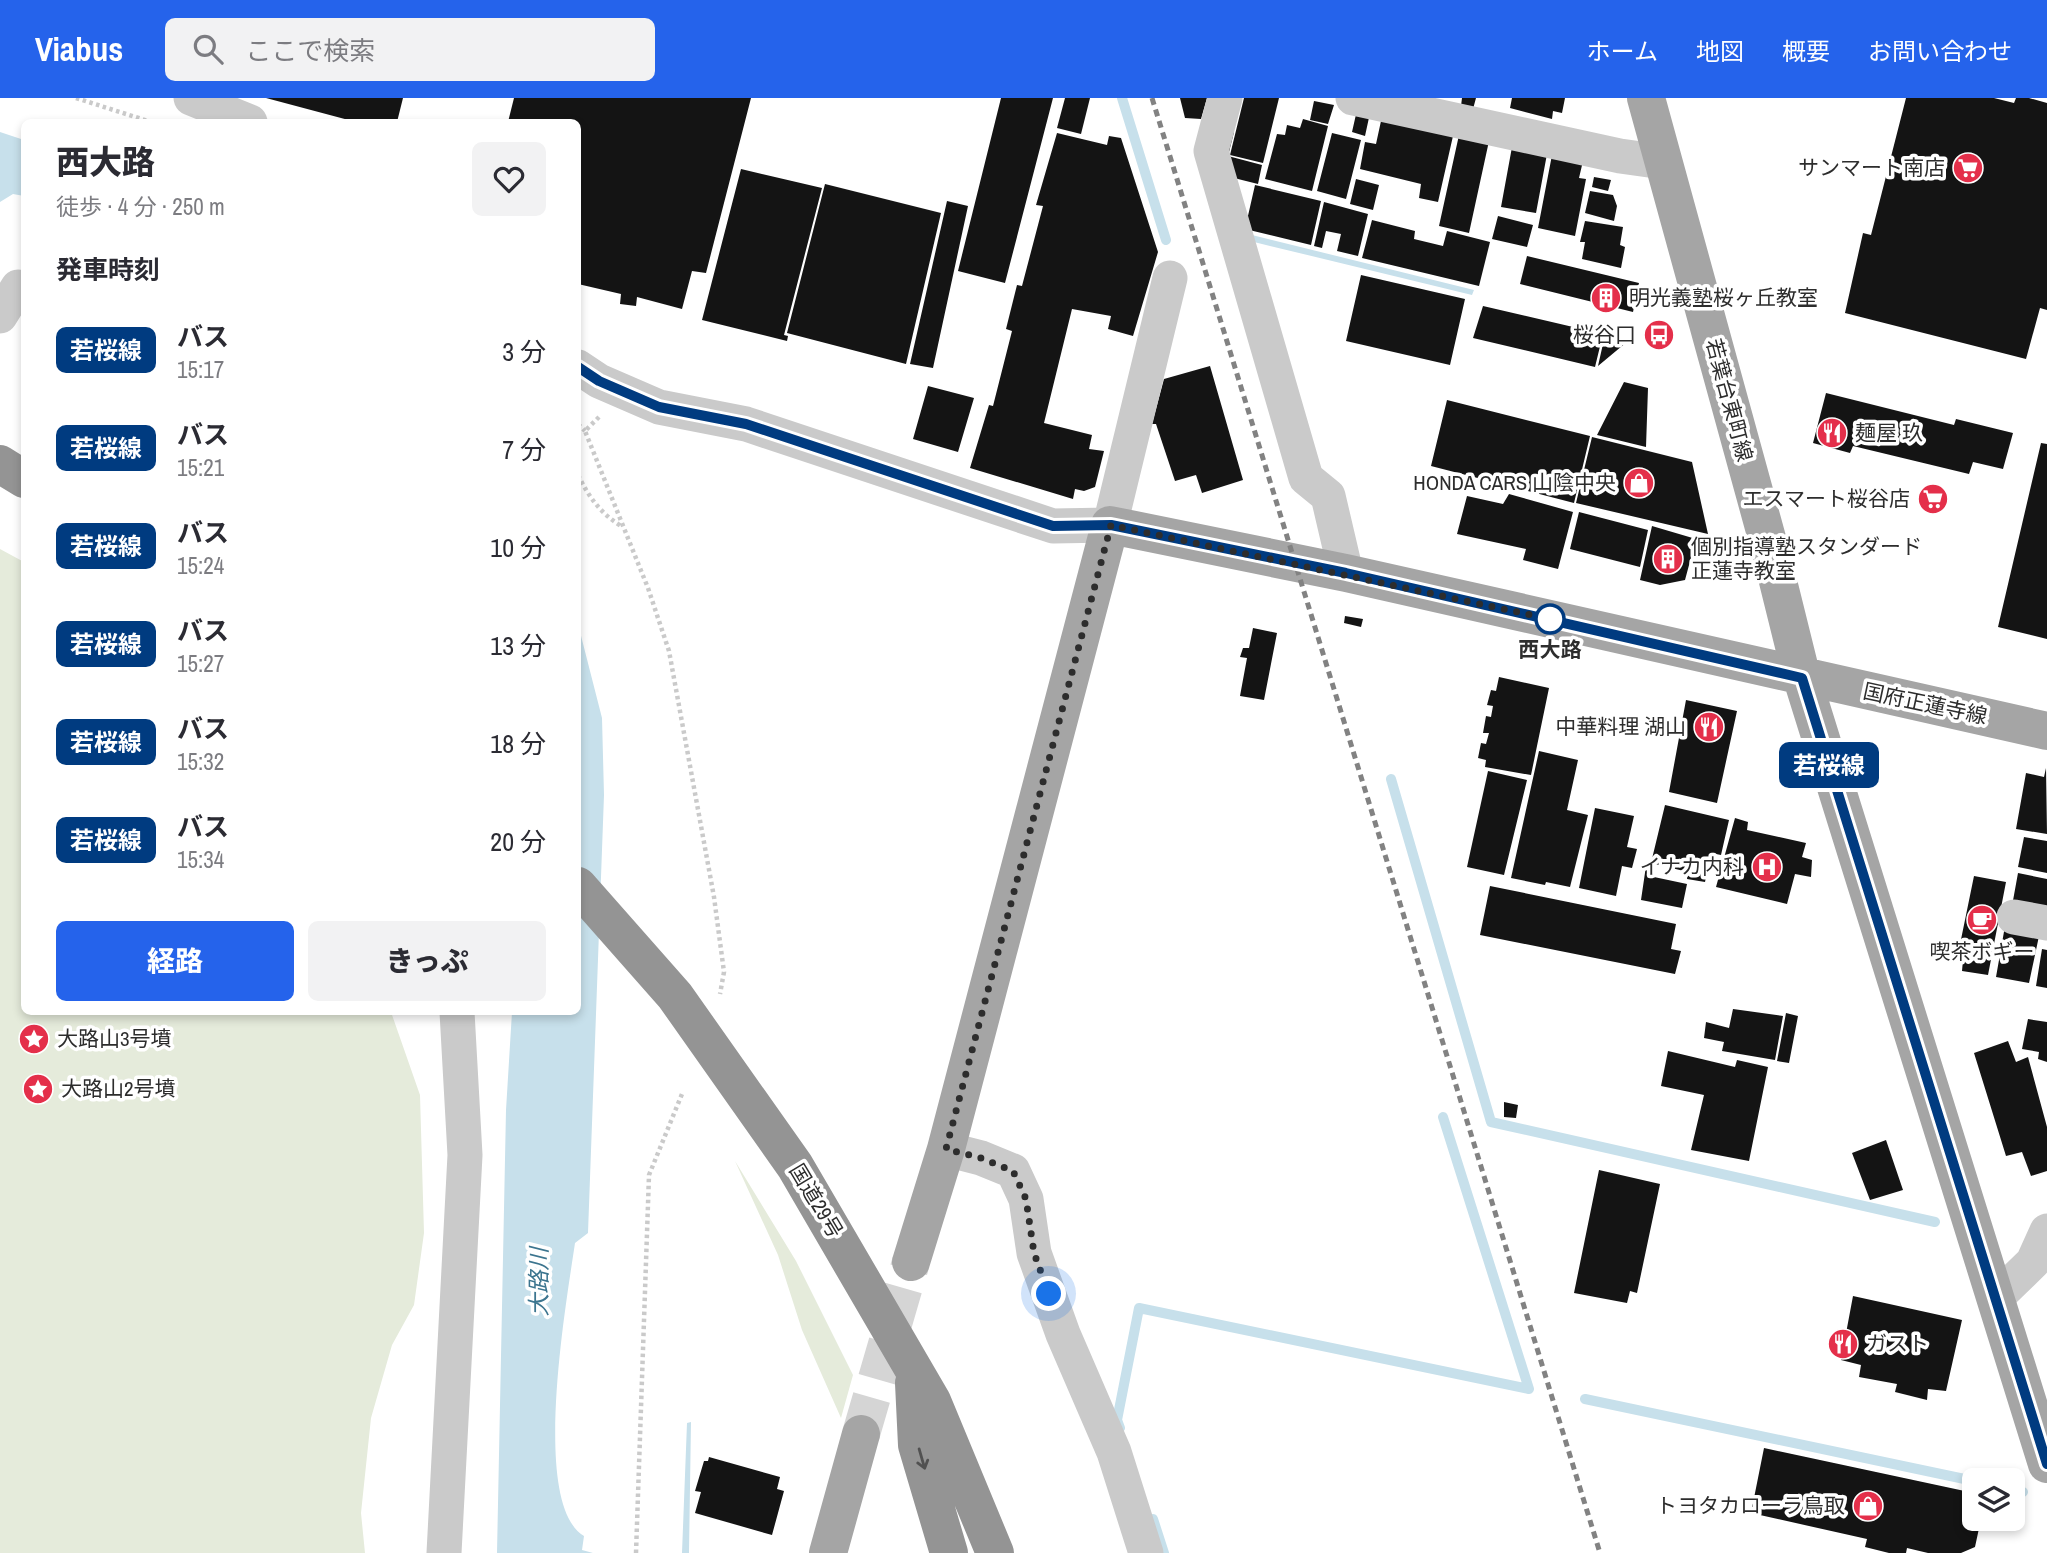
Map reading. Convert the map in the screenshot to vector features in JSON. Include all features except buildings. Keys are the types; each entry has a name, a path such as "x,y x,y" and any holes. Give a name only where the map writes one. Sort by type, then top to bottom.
{"highway":[{"path":"0,464 21,477"},
{"name":"国道29号","path":"581,889 676,996 795,1166 932,1401 995,1553"},
{"path":"913,1367 917,1445 949,1553"},
{"path":"932,1401 1019,1553"}],"main road":[{"name":"若葉台東町線","path":"1646,98 1771,554 1802,678 2047,1464"},
{"name":"国府正蓮寺線","path":"1111,525 1346,573 1802,678 2047,731"},
{"path":"911,1262 946,1149 1111,525"},
{"path":"828,1553 861,1434"}],"street":[{"path":"191,98 243,119"},
{"path":"1224,98 1211,151 1306,478 1328,496 1346,573"},
{"path":"1353,98 1620,156 1663,162"},
{"path":"581,369 599,381 659,407 746,424 1053,526 1111,525 1170,278"},
{"path":"444,1553 465,1155 457,1015"},
{"path":"946,1149 981,1158 1013,1171 1026,1199 1034,1253 1063,1334 1114,1452 1146,1553"},
{"path":"1997,1297 2033,1262 2047,1231"}],"path":[{"path":"76,98 142,119"},
{"path":"585,431 625,392"},
{"path":"581,427 585,431 623,527 669,652 714,897 724,972 719,996"},
{"path":"581,481 591,500 606,516 623,527"},
{"path":"636,1553 649,1175 682,1094"}],"green space":[{"path":"0,549 21,560 21,1015 392,1015 420,1095 424,1233 414,1305 392,1345 371,1418 361,1513 365,1553 0,1553"},
{"path":"735,1161 796,1261 853,1375 841,1418 802,1330 778,1255"}],"water":[{"path":"0,132 21,139 21,195 13,194 0,202"},
{"path":"1252,235 1474,290 1472,295 1254,242"},
{"name":"大路川","path":"581,636 602,718 604,795 588,1233 575,1243 560,1352 555,1444 559,1485 568,1517 584,1536 582,1550 593,1553 497,1553 506,1110 512,1015 581,1015"},
{"path":"691,1422 689,1553 682,1553 687,1423"}],"waterway":[{"path":"1122,98 1166,240"},
{"path":"1391,779 1491,1122 1935,1222"},
{"path":"1120,1428 1117,1420 1139,1308 1529,1389 1443,1117"},
{"path":"1585,1399 1962,1478"},
{"path":"1153,1519 1164,1553"}],"tunnel":[{"path":"861,1434 911,1262"}],"railway":[{"path":"1152,98 1600,1553"}],"bus line":[{"name":"若桜線","path":"581,369 599,381 659,407 746,424 1053,526 1111,525 1346,573 1802,678 2047,1464"}],"place":[{"name":"サンマート南店","path":"1968,168"},
{"name":"明光義塾桜ヶ丘教室","path":"1606,298"},
{"name":"桜谷口","path":"1659,335"},
{"name":"麺屋 玖","path":"1832,433"},
{"name":"HONDA CARS 山陰中央","path":"1639,483"},
{"name":"エスマート桜谷店","path":"1933,499"},
{"name":"個別指導塾スタンダード 正蓮寺教室","path":"1668,559"},
{"name":"西大路","path":"1550,619"},
{"name":"中華料理 湖山","path":"1709,727"},
{"name":"イナカ内科","path":"1767,867"},
{"name":"喫茶ボギー","path":"1982,920"},
{"name":"大路山3号墳","path":"34,1039"},
{"name":"大路山2号墳","path":"38,1089"},
{"name":"ガスト","path":"1843,1344"},
{"name":"トヨタカローラ鳥取","path":"1868,1506"}],"route":[{"path":"1049,1294 1034,1253 1026,1199 1013,1171 981,1158 946,1149 1111,525 1346,573 1552,620 1550,619"}]}
